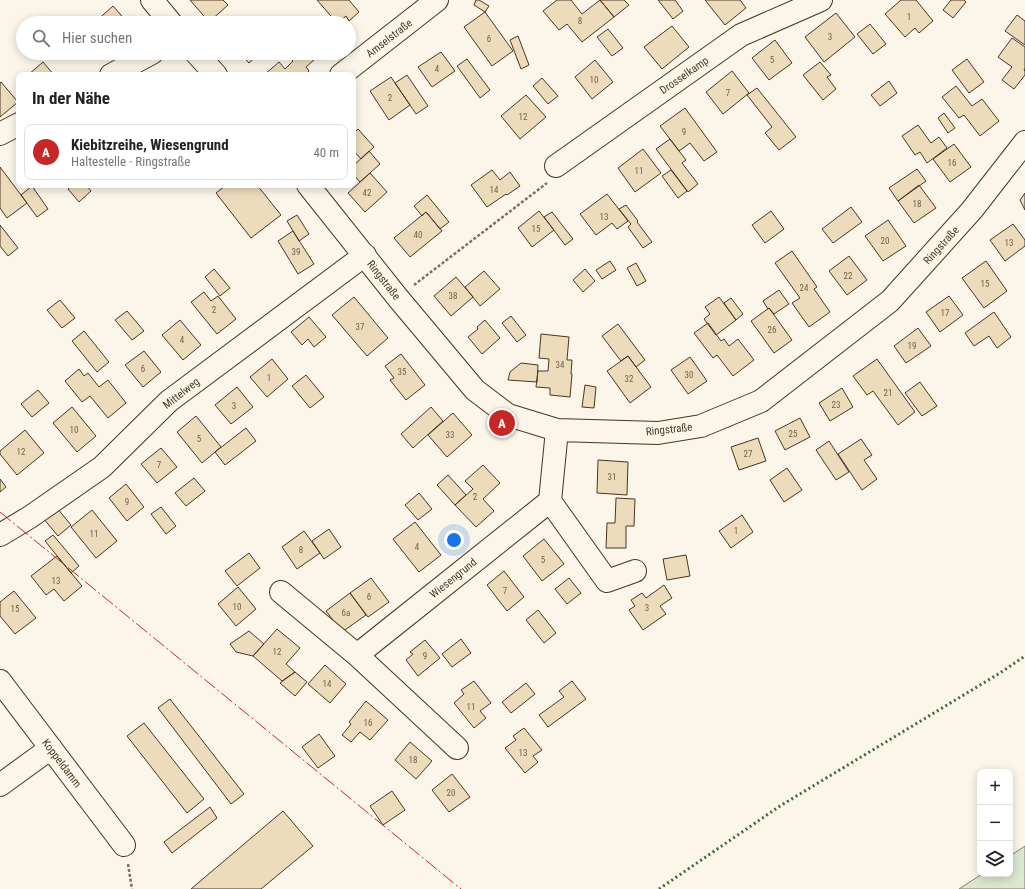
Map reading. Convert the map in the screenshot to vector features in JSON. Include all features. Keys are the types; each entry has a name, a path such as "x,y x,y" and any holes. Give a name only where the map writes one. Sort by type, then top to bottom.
{"street":[{"path":"152,0 165,16"},
{"name":"Amselstraße","path":"345,72 437,0"},
{"name":"Drosselkamp","path":"556,166 741,35 821,0"},
{"path":"117,72 139,60"},
{"path":"202,60 213,72"},
{"path":"0,134 16,126"},
{"name":"Ringstraße","path":"310,188 474,390 508,415 557,430 658,433 701,426 761,401 890,301 972,210 1025,142"},
{"name":"Mittelweg","path":"0,535 30,517 102,467 169,401 365,255"},
{"path":"557,430 550,501 607,581 635,572"},
{"name":"Wiesengrund","path":"357,655 550,501"},
{"path":"281,592 357,655 457,748"},
{"name":"Koppeldamm","path":"0,681 124,845"},
{"path":"0,785 51,748"}],"path":[{"path":"398,298 548,182 556,166"}],"green space":[{"path":"1025,846 1025,889 959,889 977,877 1013,877 1013,854"}],"building":[{"path":"190,0 223,0 228,5 216,16 204,16"},
{"path":"317,0 349,0 359,12 355,16 331,16"},
{"path":"476,0 479,0 489,6 485,12 474,5"},
{"path":"557,0 571,0 582,14 600,0 614,17 582,42 567,24 559,30 543,11"},
{"path":"600,0 624,0 629,5 614,17"},
{"path":"658,0 675,0 683,11 673,19"},
{"path":"705,0 740,0 746,8 725,25"},
{"path":"901,0 916,0 933,21 919,33 915,28 905,37 885,14"},
{"path":"951,0 964,0 966,2 953,18 943,10"},
{"path":"113,6 122,16 102,16"},
{"path":"485,12 513,51 492,66 464,27"},
{"path":"836,13 855,37 824,62 805,37"},
{"path":"1017,15 1025,21 1025,45 1005,31"},
{"path":"870,24 886,44 873,54 857,34"},
{"path":"672,26 689,47 662,69 644,47"},
{"path":"608,29 623,48 612,56 597,37"},
{"path":"518,36 529,65 521,69 510,40"},
{"path":"1012,38 1025,47 1025,75 1014,89 1002,80 1012,67 998,57"},
{"path":"775,40 792,63 769,80 752,58"},
{"path":"441,52 455,71 432,87 418,67"},
{"path":"467,59 490,90 480,98 457,66"},
{"path":"967,59 984,82 969,93 952,70"},
{"path":"292,60 314,60 306,67 309,71 308,72 267,72 279,62 285,69 293,61"},
{"path":"595,60 613,82 592,99 575,77"},
{"path":"43,62 51,72 31,72"},
{"path":"820,62 831,75 827,77 836,89 823,100 803,75"},
{"path":"732,71 749,93 723,114 706,92"},
{"path":"407,75 428,106 416,114 395,83"},
{"path":"391,77 410,105 389,120 370,91"},
{"path":"542,78 558,96 548,104 533,86"},
{"path":"889,81 897,93 880,106 871,95"},
{"path":"1,82 16,100 16,104 0,117"},
{"path":"956,86 972,106 982,99 999,121 980,136 964,115 959,118 942,97"},
{"path":"757,88 796,137 779,150 765,133 772,127 747,95"},
{"path":"526,95 546,117 520,139 501,116"},
{"path":"685,108 717,152 704,161 690,143 679,151 660,126"},
{"path":"944,113 955,128 948,133 938,118"},
{"path":"918,125 931,143 939,137 947,148 927,163 920,152 915,155 902,136"},
{"path":"358,129 374,147 361,159 356,153 356,131"},
{"path":"670,139 686,160 682,163 698,184 688,192 656,149"},
{"path":"954,144 971,167 950,182 933,159"},
{"path":"643,149 661,173 635,192 618,168"},
{"path":"369,151 380,164 360,182 356,177 356,163"},
{"path":"0,167 27,203 7,218 0,208"},
{"path":"917,169 926,181 898,201 889,188"},
{"path":"492,170 500,180 510,172 520,186 487,207 471,185"},
{"path":"671,170 687,191 678,198 662,176"},
{"path":"370,173 387,192 365,212 348,193 354,188 356,188 356,186"},
{"path":"919,185 936,208 914,223 898,201"},
{"path":"30,188 33,188 48,209 37,217 21,195"},
{"path":"88,188 91,191 79,202 68,189"},
{"path":"222,188 259,188 281,215 251,238 216,193"},
{"path":"1025,193 1025,210 1020,200"},
{"path":"607,194 628,221 617,229 612,223 596,235 580,214"},
{"path":"427,195 449,222 440,229 426,212 422,216 414,206"},
{"path":"626,205 652,242 643,248 628,227 631,224 619,209"},
{"path":"851,207 862,222 833,243 822,229"},
{"path":"539,211 554,230 532,247 518,228"},
{"path":"771,211 784,229 765,243 752,225"},
{"path":"426,212 442,231 410,257 394,238"},
{"path":"552,212 573,239 565,245 544,217"},
{"path":"297,215 309,234 299,241 287,221"},
{"path":"888,220 906,246 883,261 865,236"},
{"path":"1013,224 1025,240 1025,246 1005,261 990,240"},
{"path":"0,225 18,248 8,256 0,246"},
{"path":"293,231 314,264 298,274 278,241"},
{"path":"792,251 817,287 814,289 830,312 809,327 792,303 800,298 775,263"},
{"path":"849,256 867,280 847,295 829,271"},
{"path":"610,261 616,270 602,279 596,270"},
{"path":"986,261 1007,291 984,308 962,278"},
{"path":"636,263 646,281 637,286 627,268"},
{"path":"214,269 230,288 220,296 205,277"},
{"path":"585,269 595,281 583,292 573,280"},
{"path":"484,271 500,289 480,306 465,287"},
{"path":"456,277 473,297 451,316 434,296"},
{"path":"779,290 789,304 774,314 769,308 768,309 763,301"},
{"path":"204,292 211,301 218,296 236,319 217,334 191,302"},
{"path":"949,296 963,315 940,332 926,312"},
{"path":"354,297 388,338 367,356 332,315"},
{"path":"719,297 736,320 716,335 704,319 710,314 705,307"},
{"path":"731,298 743,314 736,320 724,303"},
{"path":"60,300 75,318 62,328 47,310"},
{"path":"769,308 792,340 774,353 751,321"},
{"path":"127,311 144,331 132,340 115,320"},
{"path":"994,312 1011,337 997,348 989,336 974,346 965,333"},
{"path":"511,316 526,335 517,342 502,323"},
{"path":"309,317 326,337 314,347 308,339 302,345 291,332"},
{"path":"180,320 201,345 183,360 162,335"},
{"path":"485,320 500,338 482,354 468,337 478,329 477,327"},
{"path":"708,323 721,341 724,339 729,346 738,339 754,360 733,376 717,355 713,358 694,333"},
{"path":"618,324 645,360 636,367 628,356 621,361 602,336"},
{"path":"918,328 931,346 906,363 894,346"},
{"path":"84,331 109,362 97,372 72,341"},
{"path":"541,334 569,337 567,360 572,360 570,397 550,395 550,388 536,387 538,371 548,371 549,359 539,358"},
{"path":"144,351 161,372 143,387 125,365"},
{"path":"401,354 425,385 406,400 390,380 394,378 385,366"},
{"path":"628,356 651,387 630,403 607,371"},
{"path":"690,357 707,381 688,394 671,370"},
{"path":"272,359 288,379 267,397 250,377"},
{"path":"877,359 915,412 898,425 873,391 867,395 853,376"},
{"path":"521,363 538,365 537,382 508,380 510,372"},
{"path":"79,369 84,376 88,373 99,387 108,380 126,403 108,418 90,396 82,402 65,381"},
{"path":"306,375 324,397 310,408 292,386"},
{"path":"920,382 937,406 922,416 905,393"},
{"path":"585,385 596,387 594,408 582,407"},
{"path":"237,387 253,407 231,424 215,405"},
{"path":"842,388 853,407 830,421 819,403"},
{"path":"38,390 49,403 32,417 21,404"},
{"path":"72,407 96,436 77,452 53,423"},
{"path":"431,407 443,421 413,448 401,434"},
{"path":"453,413 472,435 447,457 428,435"},
{"path":"196,416 221,447 202,463 177,432"},
{"path":"800,418 810,437 785,450 775,431"},
{"path":"246,428 256,441 225,465 215,452"},
{"path":"25,430 44,453 17,475 0,454 0,451"},
{"path":"758,438 766,461 739,470 731,447"},
{"path":"861,439 872,455 864,460 877,479 862,490 838,454"},
{"path":"829,441 849,472 836,480 816,450"},
{"path":"161,448 177,467 157,483 141,464"},
{"path":"598,460 628,462 627,495 597,493"},
{"path":"483,465 500,483 483,499 494,511 476,527 455,505 473,489 465,481"},
{"path":"787,468 802,490 784,502 770,480"},
{"path":"448,475 466,495 455,505 437,485"},
{"path":"194,478 205,491 186,506 175,493"},
{"path":"0,479 6,487 0,492"},
{"path":"126,484 144,507 127,521 109,498"},
{"path":"419,493 432,509 418,520 405,505"},
{"path":"616,498 635,499 634,526 626,526 626,548 606,548 607,523 615,523"},
{"path":"161,507 176,526 166,534 151,514"},
{"path":"57,508 71,525 58,536 43,518"},
{"path":"92,510 117,541 96,558 71,527"},
{"path":"742,515 753,532 731,548 719,531"},
{"path":"415,522 441,555 419,572 393,539"},
{"path":"329,529 341,547 324,559 312,541"},
{"path":"304,531 320,553 297,569 282,547"},
{"path":"53,535 79,566 71,573 45,541"},
{"path":"544,539 564,564 542,581 523,556"},
{"path":"249,553 260,568 237,586 225,571"},
{"path":"686,555 690,576 667,580 663,559"},
{"path":"57,556 82,586 64,601 54,589 46,595 31,576"},
{"path":"504,571 524,597 507,611 487,585"},
{"path":"371,578 389,602 368,617 350,593"},
{"path":"569,578 581,593 567,604 555,589"},
{"path":"664,585 672,598 660,606 666,614 643,630 629,610 635,606 631,600 642,593 646,598"},
{"path":"238,587 256,609 236,626 218,604"},
{"path":"14,591 36,618 15,634 0,616 0,602"},
{"path":"350,593 366,615 342,632 326,611"},
{"path":"538,610 556,633 544,643 526,620"},
{"path":"277,629 300,648 286,664 295,672 282,681 253,656"},
{"path":"249,631 264,644 253,656 236,652 230,644"},
{"path":"461,639 471,653 452,667 442,654"},
{"path":"425,640 440,658 418,676 406,660 413,654 410,652"},
{"path":"325,665 346,684 330,703 308,684"},
{"path":"295,672 307,682 295,696 280,683"},
{"path":"474,681 491,703 480,711 486,718 474,728 454,703 464,694 461,690"},
{"path":"572,681 586,699 548,727 539,715 564,697 559,691"},
{"path":"526,683 535,694 511,713 502,702"},
{"path":"170,699 244,794 231,804 158,708"},
{"path":"366,701 388,720 370,740 360,732 351,742 342,735 351,724 349,722"},
{"path":"144,723 204,799 187,813 127,736"},
{"path":"524,728 542,750 533,756 538,762 525,773 505,748 516,740 513,736"},
{"path":"319,734 335,756 318,768 302,747"},
{"path":"410,742 432,761 416,779 395,760"},
{"path":"452,774 470,797 449,812 432,790"},
{"path":"392,791 405,810 383,825 370,806"},
{"path":"210,807 217,818 172,853 164,842"},
{"path":"283,811 313,846 261,889 191,889"}],"hedge":[{"path":"659,889 780,806 1000,673 1025,656"}],"power":[{"path":"0,512 461,889"}],"place":[{"name":"Kiebitzreihe, Wiesengrund","path":"502,423"}]}
